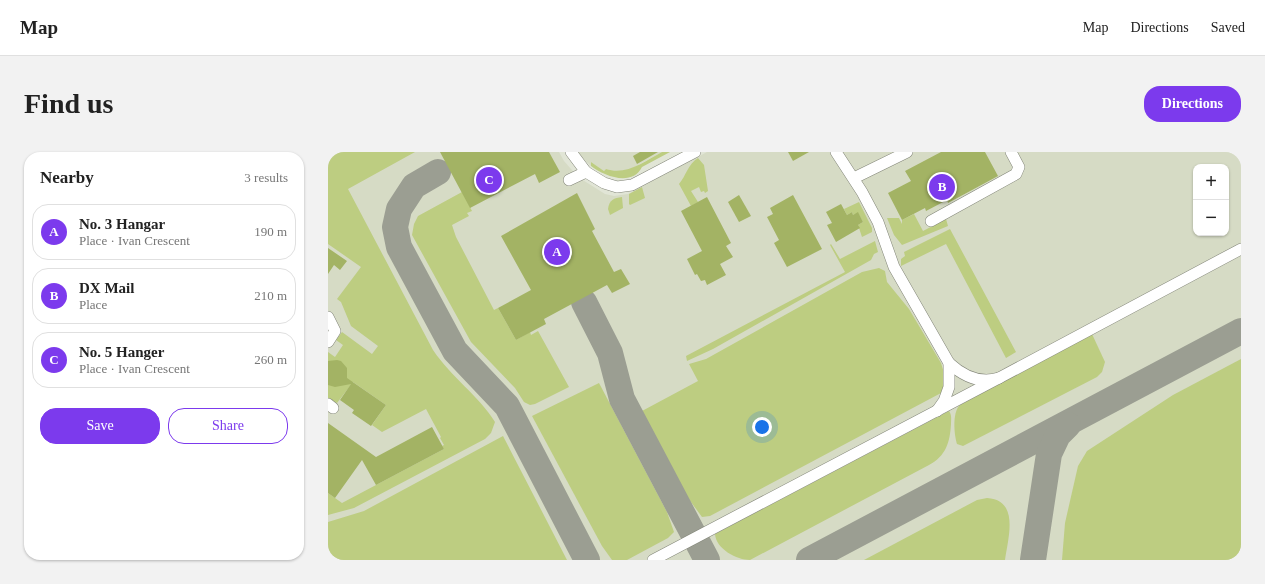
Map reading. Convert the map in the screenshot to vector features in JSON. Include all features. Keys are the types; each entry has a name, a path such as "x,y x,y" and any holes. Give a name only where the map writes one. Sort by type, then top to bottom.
{"street":[{"path":"570,152 586,172 610,186 625,186 695,152"},
{"path":"836,152 854,178 878,222 894,267 949,363 960,373 976,379 988,381 999,378"},
{"path":"854,178 907,152"},
{"path":"931,220 1016,174 1019,167 1011,152"},
{"path":"569,180 586,172"},
{"path":"653,560 937,412 1241,249"},
{"path":"328,317 335,331 328,342"},
{"path":"937,412 944,401 949,387 949,363"}],"shaded area":[{"path":"376,152 559,152 564,161 578,177 605,194 614,196 628,194 707,152 1241,152 1241,560 328,560 328,193"},
{"path":"576,152 662,152 629,170 614,172 606,169 604,171 591,162 591,166"}],"green space":[{"path":"328,152 415,152 348,189 433,350 448,369 481,403 495,422 491,433 485,439 354,508 328,515 328,493 342,503 444,449 442,446 444,445 426,409 382,432 372,425 386,405 353,382 337,403 328,399 328,352 335,357 343,345 336,340 342,332 372,354 378,346 351,326 341,302 337,299 361,267 328,244"},
{"path":"662,152 670,152 642,167 632,177 618,178 610,176 591,166 591,162 604,171 606,169 621,171 642,163"},
{"path":"698,158 704,165 708,191 705,193 704,191 701,192 699,187 691,191 698,202 691,206 679,184 689,167"},
{"path":"642,187 645,198 630,205 629,194"},
{"path":"462,192 472,211 467,213 469,216 452,225 456,237 494,310 498,308 516,340 530,332 531,335 538,331 569,387 535,404 530,405 524,402 515,388 471,342 412,235 414,224 418,216"},
{"path":"622,197 623,208 610,215 608,209 611,202 614,199"},
{"path":"859,202 872,228 872,232 862,237 858,225 863,222 858,213 853,215 852,212 847,215 844,209"},
{"path":"914,214 923,231 946,219 948,226 902,245 894,235 887,218 899,218 902,224 902,220"},
{"path":"950,229 1016,352 1006,358 946,244 901,266 901,259 905,256 904,252"},
{"path":"875,241 878,252 874,254 871,260 713,349 687,361 686,356 845,272 830,245 831,244 840,259"},
{"path":"879,268 885,271 887,282 909,309 941,363 945,376 941,393 710,516 702,517 688,498 642,411 698,381 689,364 706,359 862,272"},
{"path":"1092,334 1105,362 1102,372 1097,377 963,446 957,444 955,435 955,418 957,408 960,405"},
{"path":"1241,359 1241,560 1062,560 1065,523 1078,466 1087,451 1173,395"},
{"path":"599,383 667,512 674,532 668,538 627,560 612,560 602,546 532,416"},
{"path":"949,411 951,420 948,443 943,453 929,465 750,560 739,558 728,553 716,539 715,534"},
{"path":"503,436 567,560 328,560 328,522 364,511"},
{"path":"987,498 997,500 1004,505 1008,513 1010,522 1005,560 864,560 977,500"}],"building":[{"path":"440,152 549,152 560,172 539,183 535,174 470,208"},
{"path":"640,152 658,152 637,164 633,156"},
{"path":"788,152 809,152 793,161"},
{"path":"941,152 985,152 998,176 948,203 947,200 926,211 925,208 902,220 888,193 911,181 905,171"},
{"path":"577,193 595,229 592,231 614,272 621,269 630,284 612,293 607,285 544,319 546,324 516,340 498,308 531,290 501,236"},
{"path":"739,195 751,216 739,222 728,202"},
{"path":"793,195 822,249 787,267 774,243 779,240 767,217 773,214 770,208"},
{"path":"707,197 731,243 726,246 733,257 720,264 726,275 707,285 705,280 701,281 697,274 695,275 687,259 702,251 681,211"},
{"path":"841,204 847,215 852,212 853,215 858,212 863,222 858,225 860,228 836,242 827,225 832,223 826,212"},
{"path":"328,248 347,261 340,270 334,265 328,274"},
{"path":"328,361 341,361 347,368 347,378 386,405 371,426 352,413 354,410 340,400 351,384 335,387 328,385"},
{"path":"328,423 376,457 432,427 444,449 376,485 362,460 335,498 328,493"}],"taxiway":[{"path":"438,172 414,186 399,209 395,227 399,247 455,351 507,406 587,560"},
{"path":"584,302 610,353 622,399 707,560"},
{"path":"809,560 1241,331"},
{"path":"1033,560 1049,454 1058,435 1068,425"}],"place":[{"name":"No. 5 Hanger","path":"489,180"},
{"name":"DX Mail","path":"942,187"},
{"name":"No. 3 Hangar","path":"557,252"}]}
